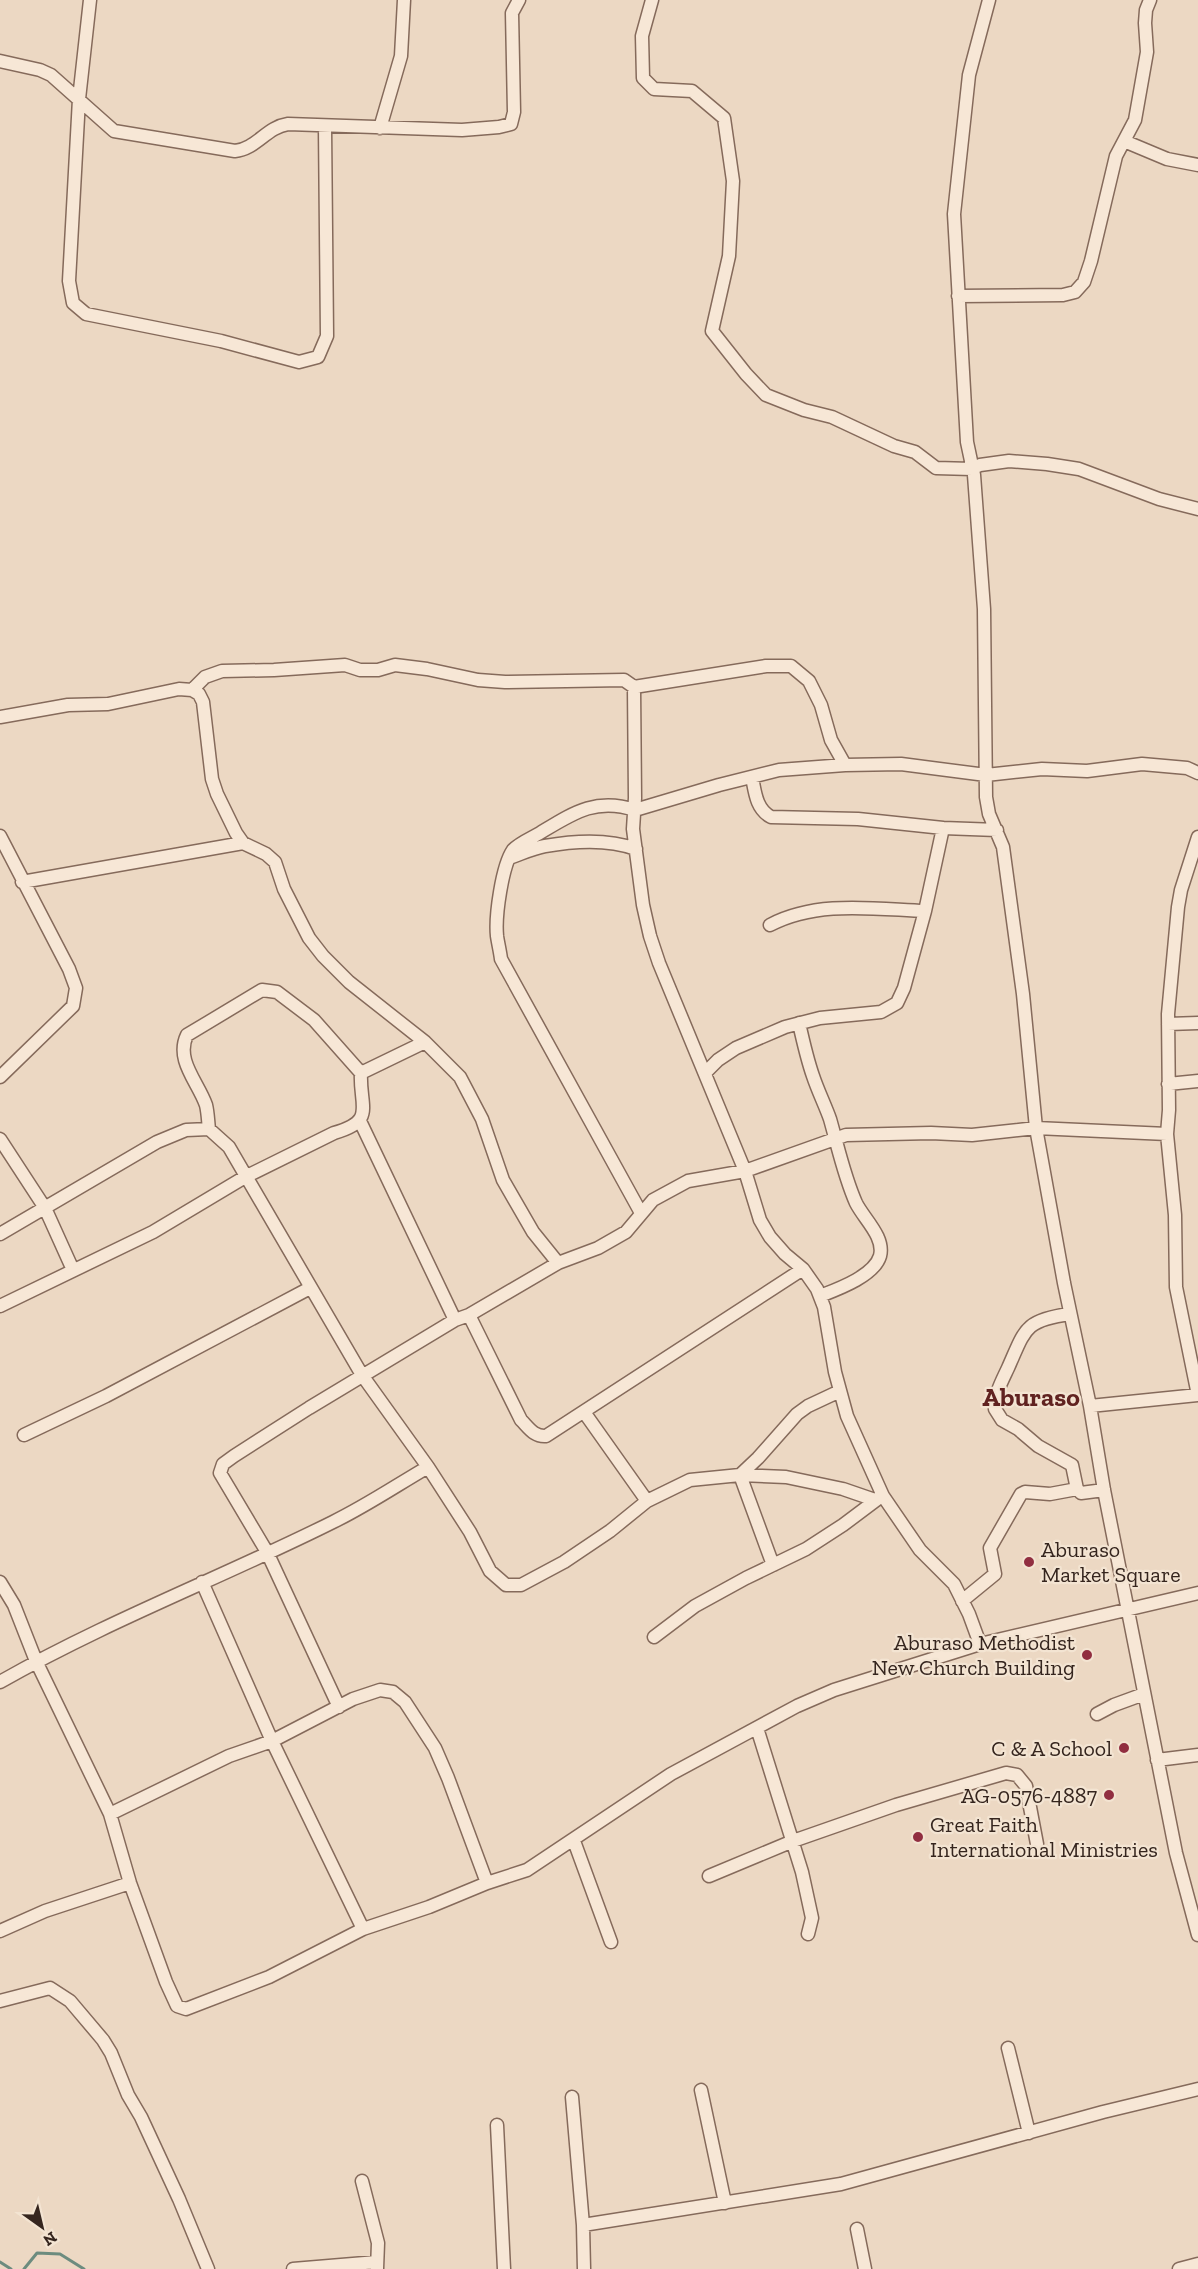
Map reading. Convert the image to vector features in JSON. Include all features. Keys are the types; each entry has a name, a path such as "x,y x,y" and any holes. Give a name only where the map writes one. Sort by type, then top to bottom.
{"street":[{"path":"90,0 79,99 69,281 73,303 86,314 220,341 299,362 318,357 327,336 325,127"},
{"path":"380,128 400,56 404,0"},
{"path":"0,61 51,75 114,131 235,151 246,148 278,125 462,130 499,128 510,124 514,112 512,13 519,0"},
{"path":"652,0 642,36 642,78 654,89 692,91 724,118 733,181 729,256 712,331 746,374 766,394 804,410 832,417 894,446 915,452 936,468 972,469 980,465 1009,461 1079,469 1159,499 1198,509"},
{"path":"989,0 969,75 954,214 967,442 972,469 984,609 986,775 989,814 1004,847 1023,994 1036,1128 1070,1314 1090,1406 1104,1490 1157,1760 1176,1852 1198,1935"},
{"path":"958,296 1063,295 1075,292 1084,282 1116,156 1135,120 1148,51 1146,10 1150,0"},
{"path":"1124,141 1167,159 1198,165"},
{"path":"192,690 206,677 222,671 285,670 345,665 360,670 378,670 395,665 478,680 505,682 624,680 634,687 766,666 791,666 809,681 821,705 831,740 845,765"},
{"path":"634,687 635,810 633,829 643,906 650,936 745,1171 760,1220 770,1237 803,1269 820,1296 847,1416 879,1498 920,1550 954,1584 980,1644"},
{"path":"0,717 68,705 108,704 168,691 192,690 199,694 203,702 212,779 236,833 243,843 267,854 275,862 284,889 309,938 323,956 349,982 424,1042 460,1077 482,1119 503,1180 533,1232 558,1263"},
{"path":"642,1213 501,959 497,934 499,909 509,858 514,848 579,810 601,804 635,810 779,770 901,764 986,775 1042,769 1087,771 1142,764 1187,768 1198,773"},
{"path":"752,777 758,803 763,813 771,817 858,819 943,828 997,830"},
{"path":"705,1073 718,1060 759,1036 820,1018 881,1012 897,1003 904,988 925,911 943,828"},
{"path":"0,836 69,969 76,988 73,1006 0,1077"},
{"path":"1090,1406 1198,1395 1176,1287 1174,1215 1167,1134 1168,1024 1178,907 1198,837"},
{"path":"22,882 243,843"},
{"path":"509,858 543,846 566,844 623,844 636,849"},
{"path":"770,925 788,915 828,909 925,911"},
{"path":"0,1306 153,1232 245,1177 334,1133 348,1129 360,1121 364,1110 360,1084 361,1073 315,1020 277,992 262,990 188,1035 183,1045 184,1058 207,1107 208,1129"},
{"path":"799,1023 806,1053 852,1193 860,1212 876,1234 881,1248 876,1264 865,1273 846,1285 820,1296"},
{"path":"1168,1024 1198,1023"},
{"path":"361,1073 424,1042"},
{"path":"1168,1084 1198,1081"},
{"path":"360,1121 455,1320"},
{"path":"339,1707 267,1552 220,1473 223,1464 362,1375 455,1320 469,1315 558,1263 598,1248 626,1232 653,1200 688,1181 745,1171 846,1135 931,1133 972,1135 1036,1128 1167,1134"},
{"path":"0,1234 157,1142 186,1130 208,1129 229,1147 362,1375 428,1467 470,1532 490,1571 506,1585 521,1585 564,1562 610,1531 647,1501 690,1480 740,1475 786,1477 879,1498"},
{"path":"0,1139 45,1208 73,1270"},
{"path":"469,1315 514,1408 532,1432 539,1437 546,1436 584,1412 803,1269"},
{"path":"24,1435 106,1396 310,1288"},
{"path":"1070,1314 1041,1320 1023,1334 994,1404 1002,1420 1018,1429 1038,1446 1072,1465 1075,1469 1077,1489 1081,1493 1104,1490"},
{"path":"740,1475 797,1414 808,1406 840,1391"},
{"path":"584,1412 647,1501"},
{"path":"0,1682 36,1661 335,1521 428,1467"},
{"path":"740,1475 773,1565"},
{"path":"962,1601 995,1574 990,1548 1021,1494 1025,1492 1050,1494 1077,1489"},
{"path":"654,1637 695,1606 806,1549 843,1526 879,1498"},
{"path":"0,1582 14,1605 36,1661 110,1814 130,1883 166,1982 177,2006 181,2008 190,2008 269,1977 363,1929 527,1870 574,1841 671,1774 797,1706 834,1690 980,1644 1198,1593"},
{"path":"202,1582 272,1741 363,1929"},
{"path":"110,1814 229,1756 272,1741 339,1707 380,1690 393,1692 405,1702 435,1748 487,1883"},
{"path":"1097,1714 1144,1694"},
{"path":"757,1728 793,1840 812,1918 808,1934"},
{"path":"1157,1760 1198,1755"},
{"path":"709,1876 793,1840 896,1805 1006,1773 1017,1775 1026,1786 1037,1844"},
{"path":"574,1841 611,1942"},
{"path":"0,1931 45,1911 130,1883"},
{"path":"0,2001 50,1988 70,2001 103,2040 179,2199 207,2269"},
{"path":"1008,2048 1029,2133"},
{"path":"701,2090 724,2203"},
{"path":"583,2225 841,2184 1198,2090"},
{"path":"572,2097 583,2225 584,2269"},
{"path":"496,2125 504,2269"},
{"path":"293,2269 377,2266 378,2243 362,2181"},
{"path":"857,2229 865,2269"},
{"path":"1179,2269 1198,2265"}],"waterway":[{"path":"24,2269 37,2253 60,2254 84,2269"},
{"path":"0,2262 11,2269"}],"place":[{"name":"Aburaso Market Square","path":"1029,1562"},
{"name":"Aburaso Methodist New Church Building","path":"1087,1655"},
{"name":"C & A School","path":"1124,1748"},
{"name":"AG-0576-4887","path":"1109,1795"},
{"name":"Great Faith International Ministries","path":"918,1837"}],"district":[{"name":"Aburaso","path":"1031,1397"}]}
